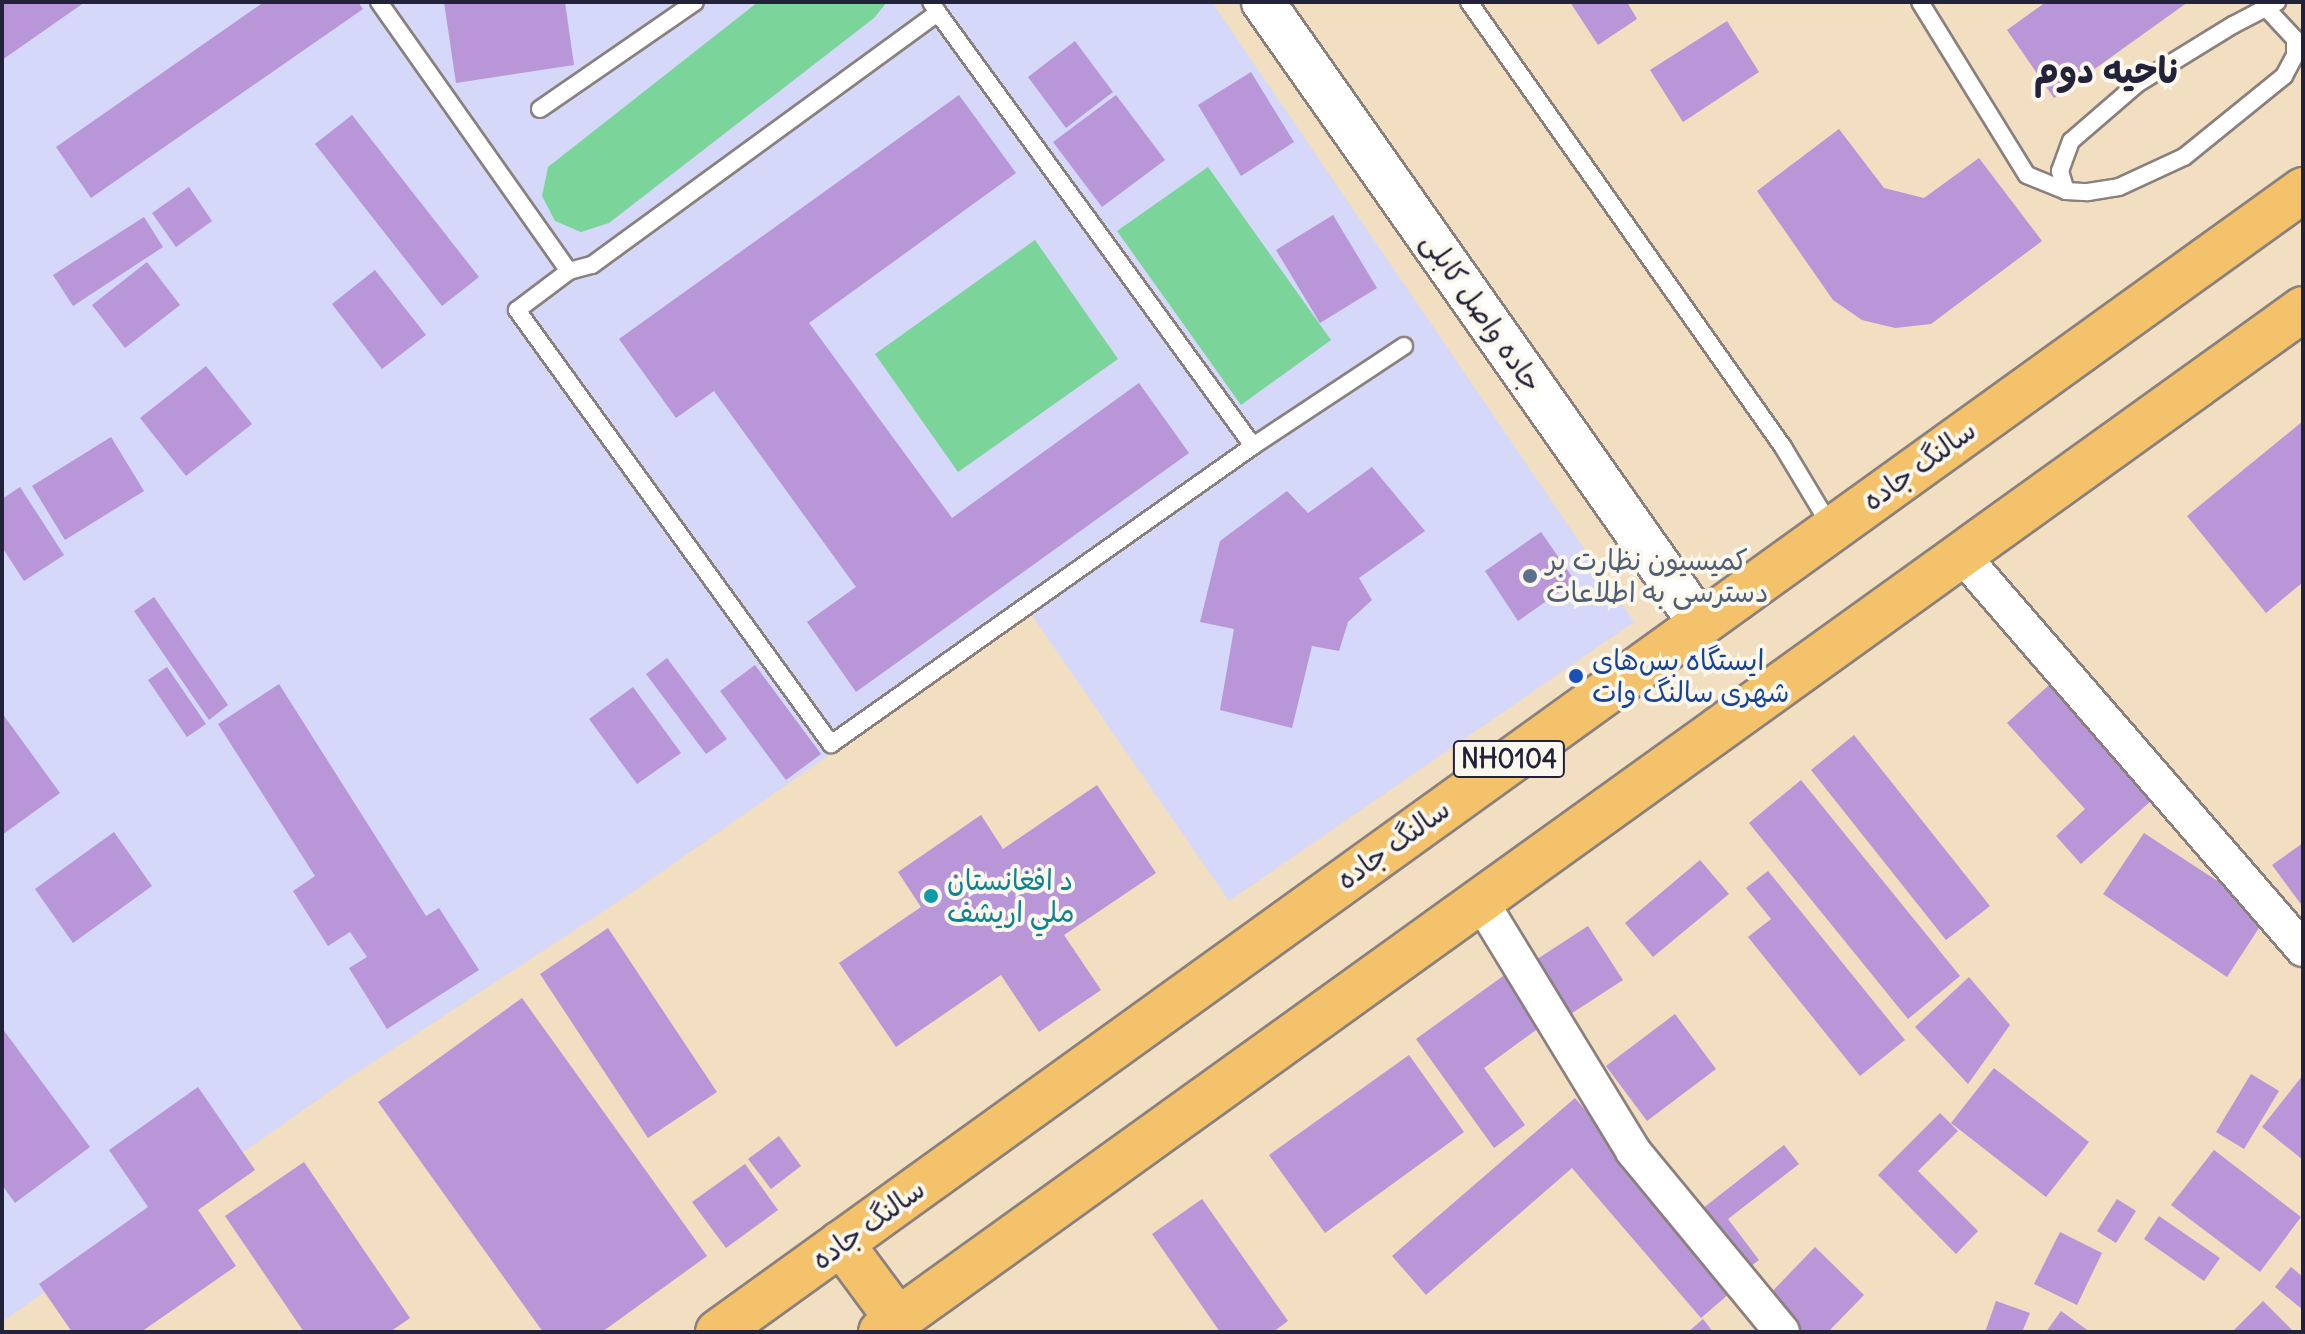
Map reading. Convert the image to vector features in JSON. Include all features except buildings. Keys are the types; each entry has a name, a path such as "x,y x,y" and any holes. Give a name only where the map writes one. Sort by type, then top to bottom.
{"highway":[{"name":"سالنگ جاده","path":"718,1332 1699,622 2303,190"},
{"path":"841,1243 889,1326 2303,309"}],"street":[{"name":"جاده واصل کابلی","path":"1263,2 1699,622"},
{"path":"1960,553 2303,949"},
{"path":"1480,900 1633,1151 1782,1332"}],"lane":[{"path":"379,2 569,271"},
{"path":"540,109 695,2"},
{"path":"1469,2 1783,447 1832,528"},
{"path":"1920,2 2027,175 2066,191 2119,187 2184,157 2251,106 2284,76 2295,55 2295,39 2273,6 2233,25 2137,84 2071,141 2060,171 2066,191"},
{"path":"1253,446 934,8 592,265 569,271 517,310 831,744 1253,446 1404,346"}],"shaded area":[{"path":"2,2 1212,2 1634,622 1229,901 1031,614 633,892 343,1082 2,1322"}],"green space":[{"path":"758,2 887,2 874,18 609,223 581,232 555,221 542,196 548,167"},
{"path":"1208,167 1331,340 1241,405 1117,231"},
{"path":"1035,240 1118,359 958,472 875,354"}],"place":[{"name":"کمیسیون نظارت بر دسترسی به اطلاعات","path":"1530,576"},
{"name":"ایستگاه بس‌های شهری سالنگ وات","path":"1576,676"},
{"name":"د افغانستان ملي اریشف","path":"931,896"}],"district":[{"name":"ناحیه دوم","path":"2106,71"}]}
